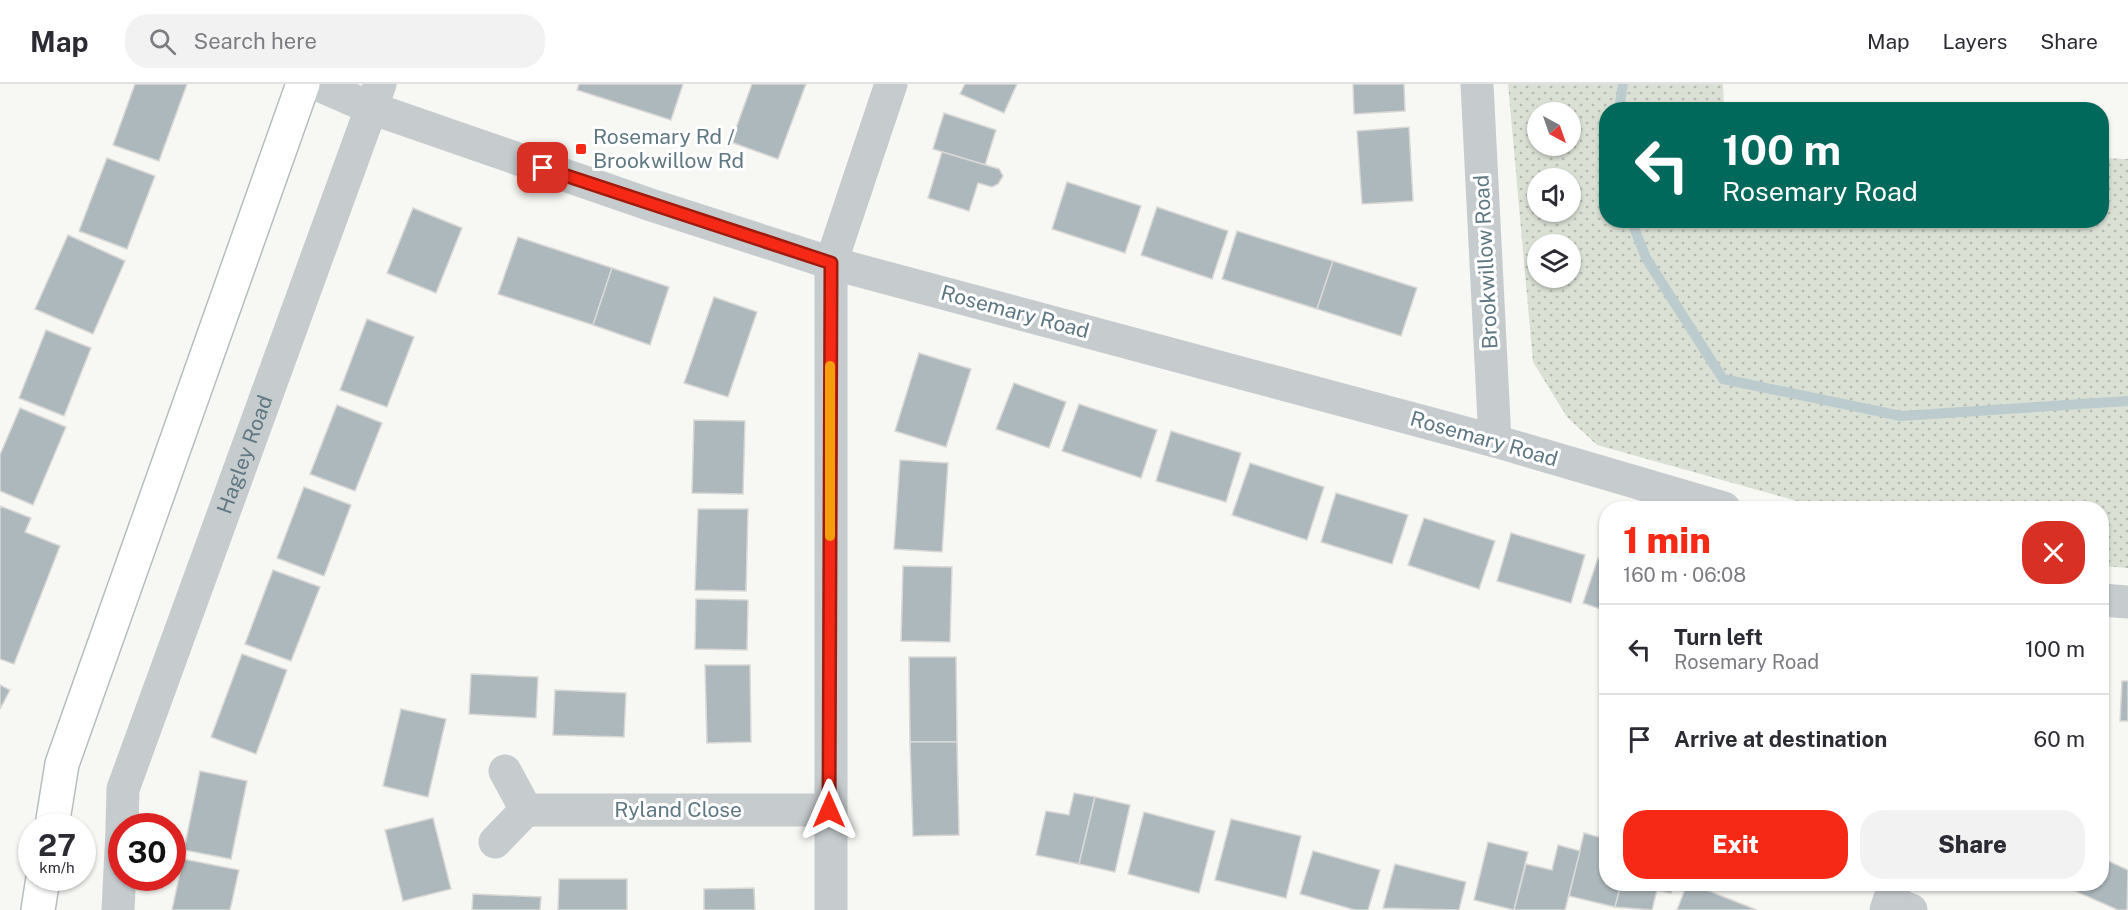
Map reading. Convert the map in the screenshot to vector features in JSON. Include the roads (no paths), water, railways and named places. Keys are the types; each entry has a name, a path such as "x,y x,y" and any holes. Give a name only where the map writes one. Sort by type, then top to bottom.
{"main road":[{"path":"53,813 62,764 303,84"},
{"path":"38,910 41,891"}],"street":[{"name":"Rosemary Road","path":"316,84 375,96 651,205 831,263 1495,441 1700,501"},
{"path":"831,910 829,810 831,263 891,84"},
{"name":"Brookwillow Road","path":"1477,84 1495,441"},
{"name":"Hagley Road","path":"122,813 123,789 375,96"},
{"path":"2109,601 2128,602"},
{"path":"495,842 526,810 505,771"},
{"name":"Ryland Close","path":"526,810 829,810"},
{"name":"Hagley Road","path":"118,910 119,891"}],"waterway":[{"path":"1620,102 1623,84"},
{"path":"1634,228 1646,258 1723,379 1901,416 2128,401"}],"place":[{"name":"Rosemary Rd / Brookwillow Rd","path":"581,149"}]}
